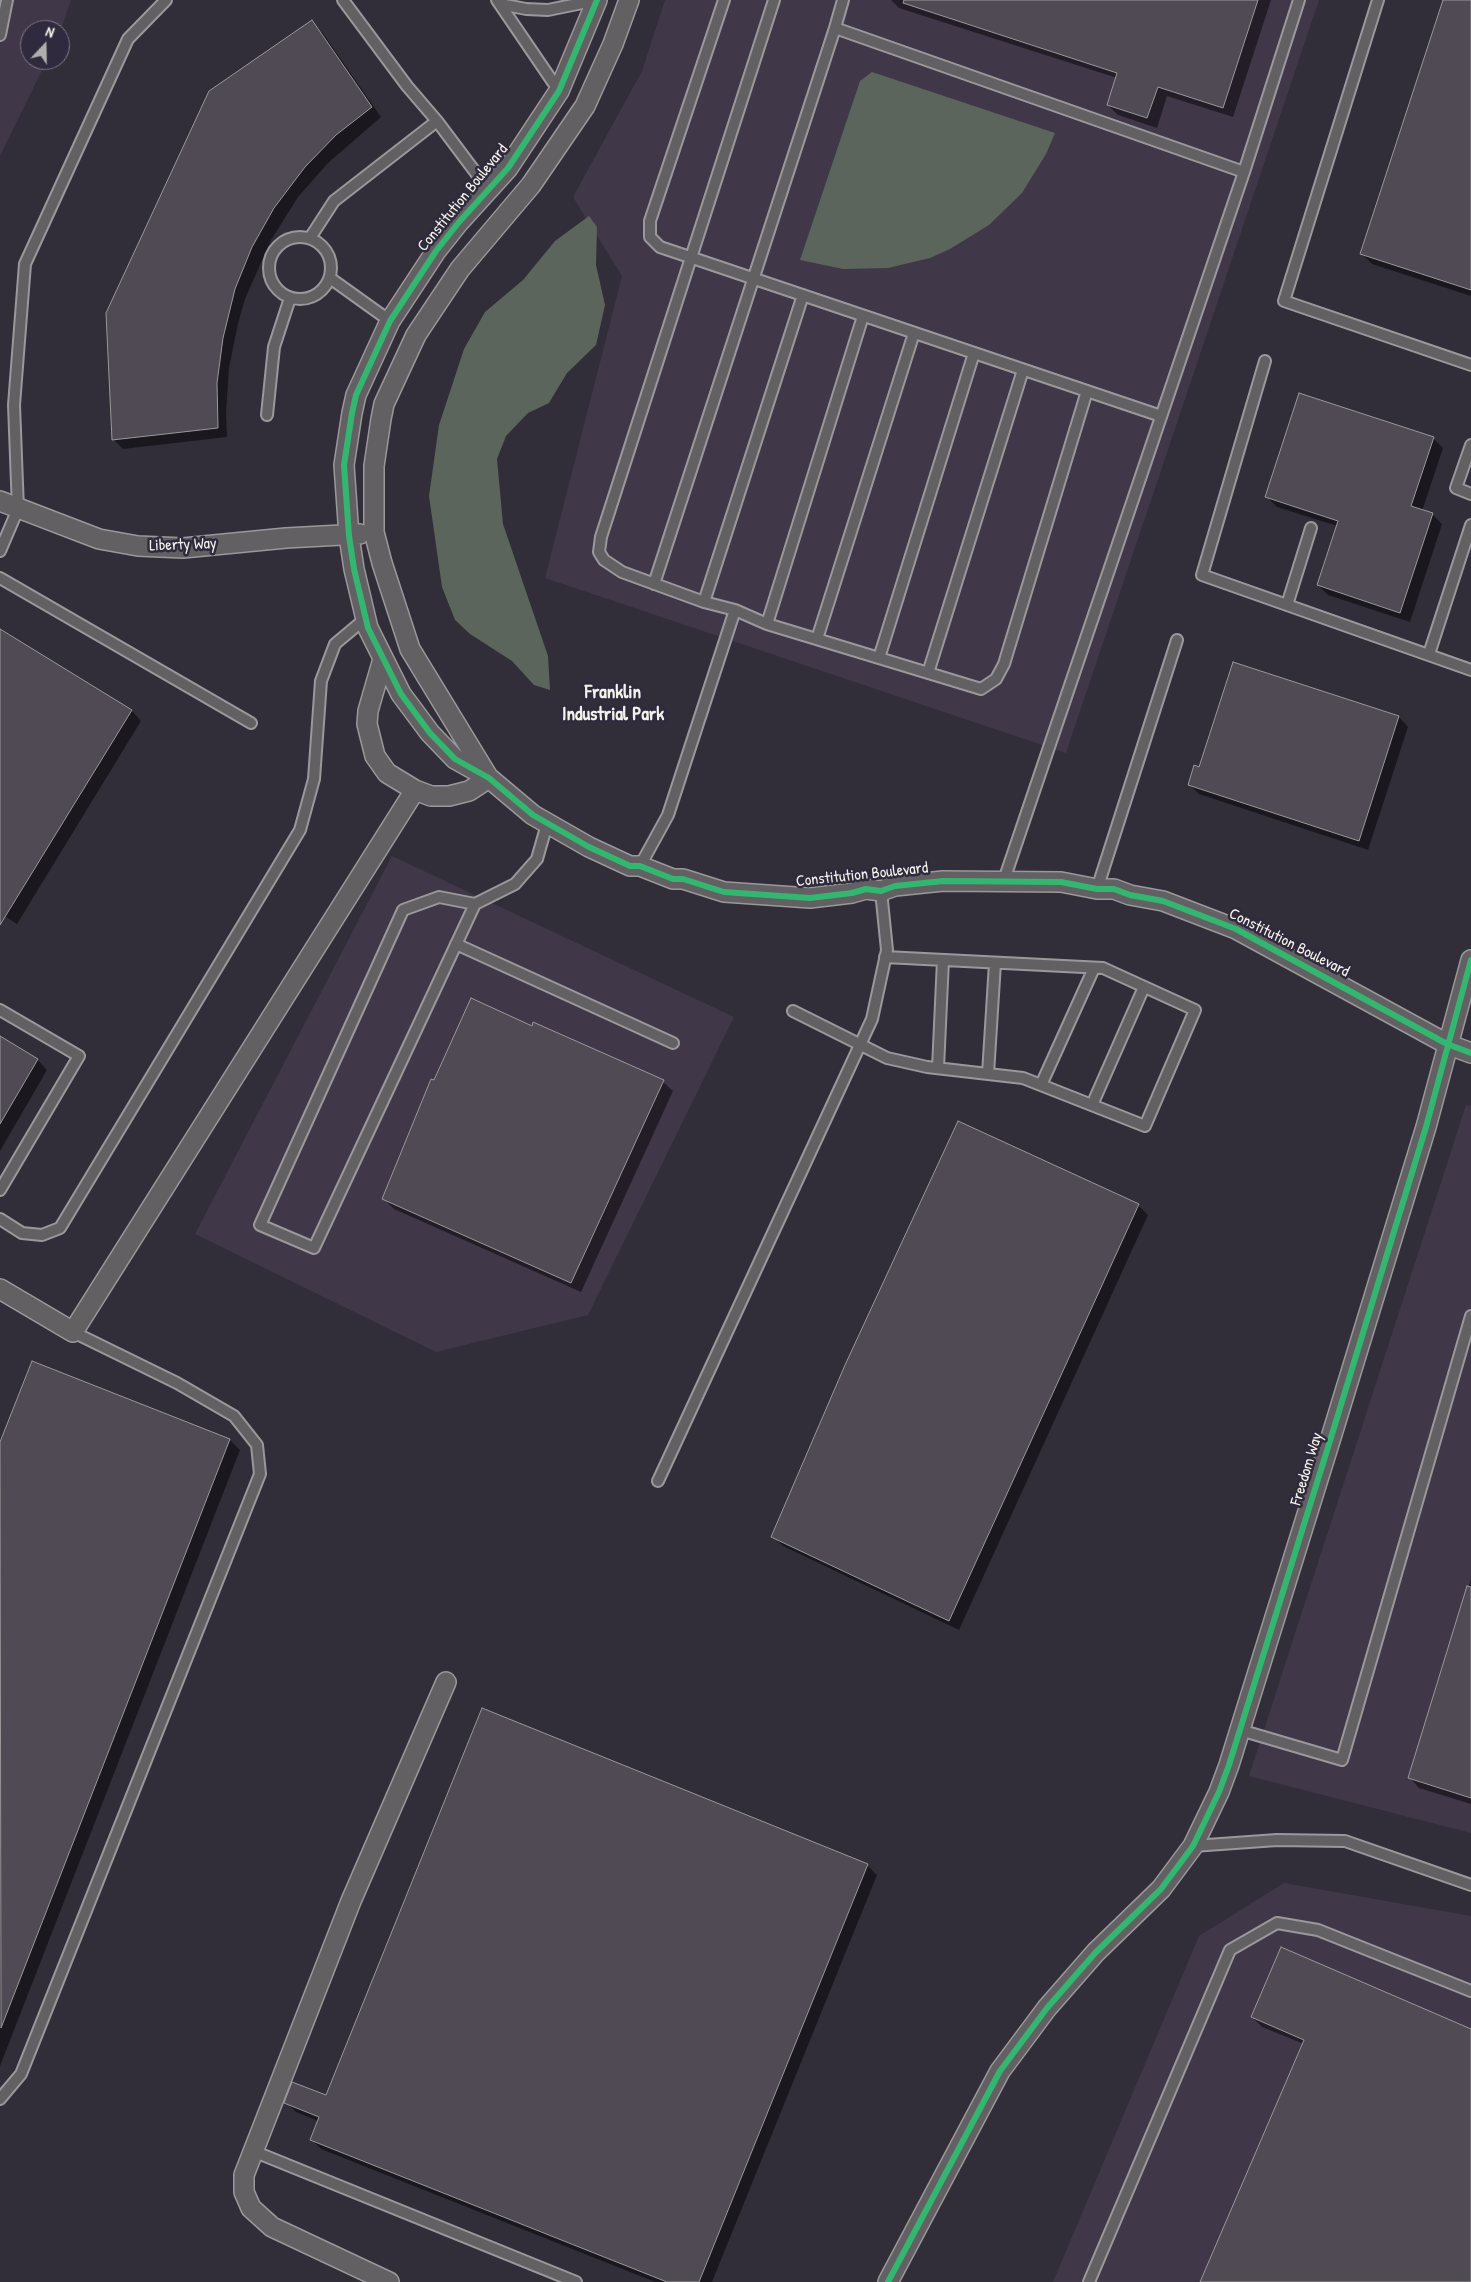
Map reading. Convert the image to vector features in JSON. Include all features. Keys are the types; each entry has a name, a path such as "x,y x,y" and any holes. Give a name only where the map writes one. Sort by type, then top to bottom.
{"street":[{"name":"Constitution Boulevard","path":"597,0 559,91 508,168 436,251 390,321 356,395 344,465 349,536 354,569 368,628 400,694 430,733 455,759 489,778 533,815 616,861 630,866 640,866 673,879 683,879 724,892 810,898 852,894 866,889 881,891 895,886 943,881 1004,880 1061,882 1097,889 1114,889 1130,895 1163,901 1236,929 1447,1044 1471,1053"},
{"name":"Constitution Boulevard","path":"489,778 410,648 374,532 374,466 381,419 384,404 416,335 460,268 531,185 585,106 613,44 629,0"},
{"name":"Liberty Way","path":"0,500 18,509 100,539 138,546 184,548 286,538 349,536 374,532"},
{"path":"383,659 368,711 369,739 375,756 387,773 415,790 431,796 449,796 469,791 489,778"},
{"path":"0,1289 72,1332 415,790"},
{"name":"Freedom Way","path":"888,2282 1000,2071 1047,2008 1096,1952 1161,1889 1193,1846 1219,1792 1240,1730 1417,1155 1471,960"},
{"path":"390,2282 272,2227 251,2208 244,2192 244,2175 352,1900 446,1682"}],"lane":[{"path":"0,35 7,0"},
{"path":"0,551 18,509 14,405 24,264 128,39 166,0"},
{"path":"344,0 407,86 437,121 488,190"},
{"path":"500,1 526,9 548,10 597,0"},
{"path":"724,0 650,221 650,236 660,247 1161,416"},
{"path":"774,0 600,537 599,552 604,560 622,572 704,602 735,610 768,624 981,689 996,679 1004,664 1087,391"},
{"path":"654,584 843,0"},
{"path":"1004,880 1244,172 1299,0"},
{"path":"1378,0 1284,301 1471,365"},
{"path":"500,1 559,91"},
{"path":"835,28 1244,172"},
{"path":"310,238 334,201 437,121"},
{"path":"300,237 310,238 326,250 330,259 330,278 326,287 310,298 290,298 282,293 270,277 270,258 282,242 300,237"},
{"path":"330,278 390,321"},
{"path":"704,602 803,295"},
{"path":"267,415 274,347 290,298"},
{"path":"768,624 863,316"},
{"path":"817,639 914,333"},
{"path":"879,658 974,353"},
{"path":"1265,362 1202,575 1471,670"},
{"path":"928,673 1023,370"},
{"path":"1471,445 1456,488 1471,494"},
{"path":"1429,654 1471,525"},
{"path":"1287,605 1311,528"},
{"path":"0,578 251,724"},
{"path":"640,866 668,815 735,610"},
{"path":"0,1219 22,1233 42,1235 60,1228 300,830 314,779 321,681 335,644 366,618"},
{"path":"1097,889 1177,640"},
{"path":"474,904 314,1248 260,1225 403,910 439,897 474,904 515,884 537,859 547,824"},
{"path":"658,1481 872,1019 887,950 881,891"},
{"path":"456,944 673,1044"},
{"path":"793,1011 887,1058 938,1068 1023,1078 1145,1126 1195,1010 1103,968 885,958"},
{"path":"938,1068 943,960"},
{"path":"988,1074 995,963"},
{"path":"1041,1085 1094,968"},
{"path":"1092,1105 1144,987"},
{"path":"0,1010 79,1056 0,1190"},
{"path":"1240,1730 1342,1760 1471,1316"},
{"path":"0,2099 21,2074 260,1474 257,1445 234,1416 177,1383 72,1332"},
{"path":"1193,1846 1277,1840 1345,1841 1471,1886"},
{"path":"1088,2282 1230,1950 1277,1924 1318,1930 1471,1991"},
{"path":"253,2151 576,2282"}],"shaded area":[{"path":"0,0 71,0 64,20 20,20 20,70 42,70 0,156"},
{"path":"665,0 1319,0 1066,753 545,578 622,276 573,197 642,71"},
{"path":"872,72 1055,133 1046,154 1022,193 989,225 950,249 930,258 888,268 843,269 800,260 860,81"},
{"path":"589,216 597,227 596,265 605,305 596,345 567,373 549,403 528,413 506,436 497,459 503,524 548,656 550,690 534,685 512,661 470,634 455,620 442,587 429,496 439,425 464,349 485,312 523,280 555,241"},
{"path":"392,856 734,1017 588,1315 436,1352 195,1234"},
{"path":"1466,1105 1471,1106 1471,1833 1249,1776"},
{"path":"1284,1883 1471,1916 1471,2282 1053,2282 1199,1936"}],"building":[{"path":"904,0 1258,0 1223,108 1158,87 1147,118 1107,105 1117,73 903,3"},
{"path":"1443,0 1471,0 1471,290 1360,254"},
{"path":"312,20 372,107 336,135 305,167 274,208 252,247 235,289 223,338 217,383 218,428 112,440 106,313 209,91"},
{"path":"1299,393 1434,437 1411,506 1433,513 1400,613 1317,585 1338,521 1265,497"},
{"path":"0,629 132,710 0,925"},
{"path":"1233,662 1399,716 1359,841 1188,785 1194,765 1199,767"},
{"path":"471,998 532,1026 533,1022 664,1080 571,1283 382,1199 431,1079 434,1080"},
{"path":"0,1036 38,1059 0,1124"},
{"path":"958,1121 1139,1204 949,1621 771,1537 845,1365"},
{"path":"32,1361 230,1439 1,2028 0,1442"},
{"path":"1467,1586 1471,1587 1471,1798 1408,1778"},
{"path":"482,1708 868,1864 699,2282 667,2282 310,2140 319,2117 284,2103 292,2082 326,2095"},
{"path":"1281,1947 1471,2029 1471,2282 1200,2282 1304,2040 1251,2017"}],"cycle path":[{"path":"597,0 559,91 508,168 459,222 436,251 390,321 356,395 344,465 349,536 354,569 368,628 401,694 430,733 455,759 489,778 533,815 589,847 630,866 640,866 673,879 683,879 724,892 810,898 852,893 866,889 881,891 895,886 943,881 1061,882 1097,889 1114,889 1130,895 1163,901 1236,929 1447,1044 1471,1053"},
{"path":"888,2282 1000,2071 1047,2008 1096,1952 1161,1889 1193,1846 1219,1792 1329,1444 1426,1127 1471,960"}],"district":[{"name":"Franklin Industrial Park","path":"613,704"}]}
